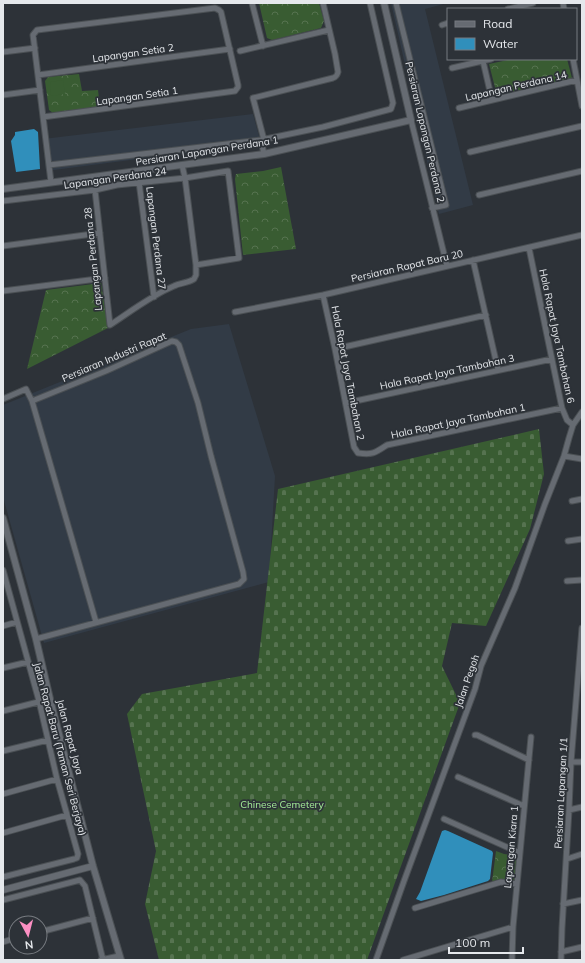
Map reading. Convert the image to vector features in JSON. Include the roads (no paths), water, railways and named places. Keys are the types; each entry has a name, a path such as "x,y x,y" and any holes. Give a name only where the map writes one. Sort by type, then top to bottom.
{"street":[{"path":"252,3 263,46"},
{"path":"264,154 253,98 336,76 338,72 323,3"},
{"path":"49,165 262,140 323,127 391,109 393,102 370,3"},
{"name":"Persiaran Lapangan Perdana 2","path":"384,3 446,266"},
{"path":"512,8 533,3"},
{"path":"397,6 446,205 432,208"},
{"path":"51,182 33,35 37,30 215,8 221,12 230,49"},
{"path":"442,25 447,23"},
{"path":"240,52 329,30"},
{"path":"3,52 35,48"},
{"name":"Lapangan Setia 2","path":"38,75 230,49"},
{"name":"Lapangan Setia 1","path":"43,118 232,92 237,90 238,87 230,49"},
{"path":"452,68 487,60"},
{"path":"573,60 582,106"},
{"path":"483,61 492,100"},
{"name":"Lapangan Perdana 14","path":"459,108 577,80"},
{"path":"3,94 40,90"},
{"name":"Persiaran Lapangan Perdana 1","path":"3,189 264,154 411,120"},
{"path":"470,152 582,126"},
{"path":"154,297 174,285 192,281 196,275 196,264 182,165"},
{"name":"Lapangan Perdana 24","path":"3,201 95,190 139,182 185,178 228,171 239,258 196,264"},
{"path":"479,194 582,171"},
{"name":"Lapangan Perdana 27","path":"139,182 154,297"},
{"name":"Lapangan Perdana 28","path":"95,190 110,325 154,297"},
{"path":"3,246 100,233"},
{"name":"Persiaran Rapat Baru 20","path":"235,312 323,295 582,236"},
{"name":"Hala Rapat Jaya Tambahan 6","path":"529,248 562,408 568,420 573,425"},
{"path":"473,260 498,370"},
{"path":"3,291 105,278"},
{"name":"Hala Rapat Jaya Tambahan 2","path":"323,295 354,447 358,453"},
{"path":"335,349 486,315"},
{"name":"Persiaran Industri Rapat","path":"32,401 172,342 176,342 179,345 198,403 244,579 239,584 36,639"},
{"name":"Hala Rapat Jaya Tambahan 3","path":"346,403 552,359"},
{"path":"3,399 26,389 32,401 96,622"},
{"name":"Hala Rapat Jaya Tambahan 1","path":"358,453 376,453 387,445 562,408"},
{"name":"Jalan Pegoh","path":"376,960 406,873 475,689 481,666 515,588 564,456 573,425 582,412"},
{"path":"564,456 582,459"},
{"path":"572,500 582,499"},
{"name":"Jalan Rapat Jaya","path":"3,518 36,639 50,699 94,866 120,958"},
{"path":"568,541 582,539"},
{"name":"Jalan Rapat Baru (Taman Seri Berjaya)","path":"3,570 5,583 39,701 78,854 77,858 3,877"},
{"path":"567,581 582,580"},
{"path":"3,626 17,622"},
{"name":"Persiaran Lapangan 1/1","path":"561,960 570,810 571,762 582,628"},
{"path":"3,668 28,662"},
{"path":"3,711 50,699"},
{"path":"475,735 529,760"},
{"name":"Lapangan Kiara 1","path":"512,960 513,927 531,736"},
{"path":"3,751 48,740"},
{"path":"571,762 582,762"},
{"path":"458,777 524,806"},
{"path":"3,794 58,779"},
{"path":"570,810 582,807"},
{"path":"3,833 67,815"},
{"path":"444,819 520,853"},
{"path":"567,859 582,854"},
{"path":"3,890 94,866"},
{"path":"3,900 80,880 85,886 102,960 120,958"},
{"path":"415,908 500,882 517,884"},
{"path":"564,904 582,900"},
{"path":"48,930 93,918"},
{"path":"403,960 513,927"},
{"path":"561,952 582,947"}],"water":[{"path":"34,129 38,132 40,169 16,172 11,141 15,135 15,132"},
{"path":"445,830 492,851 490,879 488,881 421,901 416,899 420,892 442,831"}],"park label":[{"name":"Chinese Cemetery","path":"282,804"}]}
